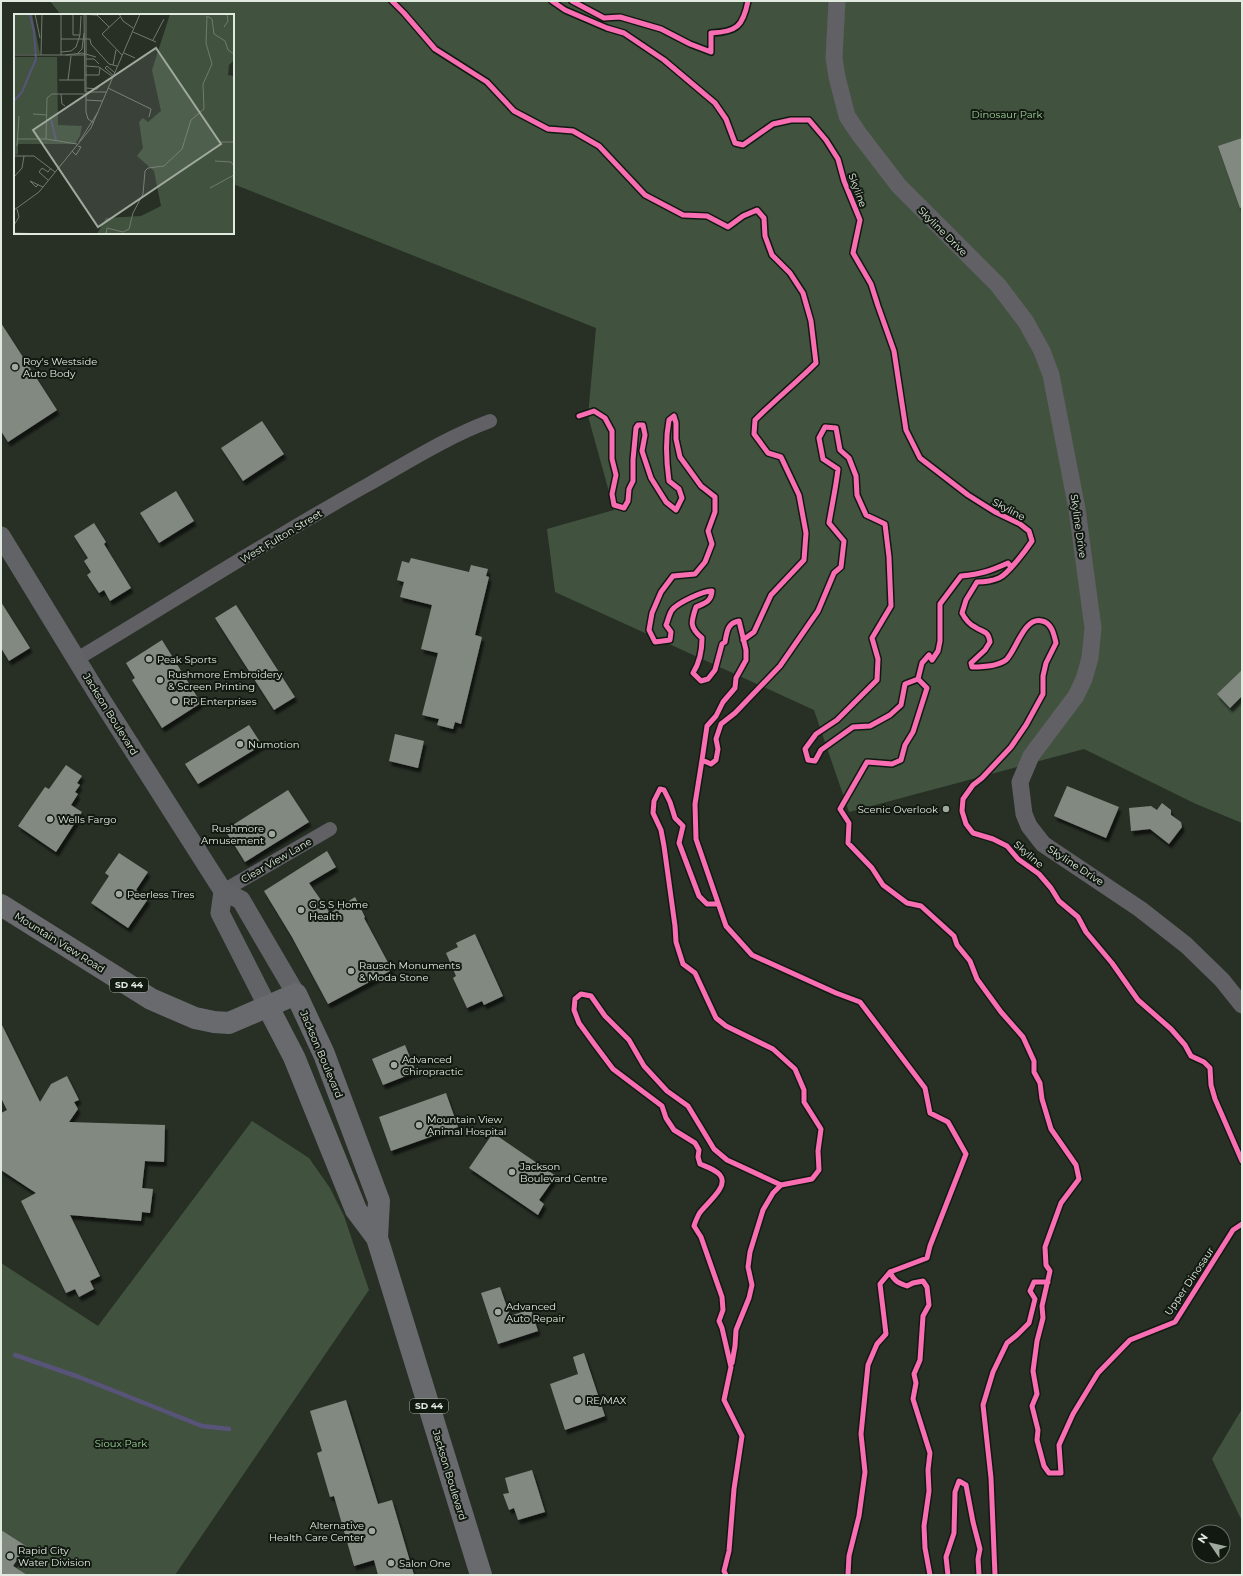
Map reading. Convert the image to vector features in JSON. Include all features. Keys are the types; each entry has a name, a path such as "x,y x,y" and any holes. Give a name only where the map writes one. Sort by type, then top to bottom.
{"main road":[{"name":"Jackson Boulevard","path":"1,536 223,891 241,900 296,994 324,1054 379,1201 377,1238"},
{"name":"Jackson Boulevard","path":"223,891 220,913 294,1057 356,1210 377,1238 481,1575"},
{"name":"Mountain View Road","path":"1,905 151,999 195,1018 229,1023 296,994"}],"street":[{"name":"Skyline Drive","path":"837,1 834,58 836,77 847,116 899,186 998,285 1026,322 1042,350 1051,375 1077,509 1093,628 1090,658 1084,679 1076,696 1031,756 1020,782 1024,814 1028,826 1043,844 1140,909 1181,940 1212,970 1242,1005"},
{"name":"West Fulton Street","path":"77,659 333,504 440,444 473,427 490,421"},
{"name":"Clear View Lane","path":"223,891 330,829"}],"green space":[{"name":"Dinosaur Park","path":"50,1 1242,1 1242,823 1196,804 1084,749 849,812 814,710 555,592 547,529 614,510 588,416 596,328 234,184 234,14 60,14"},
{"name":"Sioux Park","path":"252,1121 309,1158 330,1188 344,1216 369,1290 175,1575 1,1575 1,1263 98,1326"},
{"path":"1242,1409 1242,1521 1212,1459"}],"building":[{"path":"1242,138 1242,207 1240,208 1218,146"},
{"name":"Roy's Westside Auto Body","path":"1,323 57,410 8,442 1,431"},
{"path":"262,421 284,454 243,481 221,448"},
{"path":"176,491 194,521 159,543 140,513"},
{"path":"94,523 106,542 104,544 131,588 110,601 104,590 99,593 87,575 91,572 84,561 88,558 74,536"},
{"path":"411,558 469,572 471,565 488,569 486,576 489,577 475,635 482,637 461,724 455,722 453,729 437,725 439,719 422,715 438,653 421,649 432,605 400,597 404,582 397,580 402,561 409,563"},
{"path":"1,602 30,648 9,661 1,648"},
{"path":"236,605 295,697 274,710 215,618"},
{"path":"162,640 201,703 162,728 132,680 135,678 126,663"},
{"path":"1242,670 1242,696 1230,708 1217,694"},
{"path":"249,725 262,745 198,784 185,764"},
{"path":"395,734 424,741 418,768 389,761"},
{"name":"Wells Fargo","path":"66,765 82,776 77,783 80,785 75,792 78,794 71,805 82,812 56,852 18,826 45,787 49,789"},
{"path":"1067,786 1119,807 1106,838 1054,816"},
{"path":"288,790 309,822 245,862 225,830"},
{"path":"1162,803 1171,810 1171,815 1181,822 1182,827 1169,844 1150,829 1131,831 1129,808 1151,806 1157,810"},
{"path":"327,851 336,867 309,883 330,913 355,897 365,917 364,918 392,970 328,1004 292,937 264,891"},
{"name":"Peerless Tires","path":"119,853 148,872 136,890 148,899 128,928 91,903 109,876 105,873"},
{"path":"475,934 503,996 484,1005 482,1001 467,1008 453,978 456,976 446,953 458,947 456,943"},
{"path":"1,1023 40,1102 51,1084 67,1076 79,1100 74,1102 78,1109 69,1122 165,1125 164,1162 145,1161 142,1188 153,1189 150,1213 142,1212 141,1221 70,1215 100,1276 90,1281 94,1289 79,1297 75,1289 66,1293 21,1201 36,1193 1,1170 1,1113 7,1110 1,1098"},
{"name":"Advanced Chiropractic","path":"405,1045 416,1072 383,1085 372,1059"},
{"name":"Mountain View Animal Hospital","path":"446,1093 458,1127 391,1151 379,1117"},
{"name":"Jackson Boulevard Centre","path":"493,1133 556,1176 539,1200 544,1204 538,1215 469,1168"},
{"name":"Advanced Auto Repair","path":"500,1287 510,1316 531,1309 538,1331 498,1344 481,1293"},
{"name":"RE/MAX","path":"584,1353 605,1416 565,1430 550,1384 578,1374 573,1357"},
{"path":"346,1400 378,1504 392,1500 414,1575 378,1575 374,1560 354,1566 334,1496 330,1497 317,1453 322,1451 310,1411"},
{"path":"532,1470 545,1512 518,1520 514,1508 509,1510 503,1494 509,1493 505,1478"},
{"name":"Rapid City Water Division","path":"1,1530 26,1546 13,1566 27,1575 1,1575"}],"waterway":[{"path":"15,1355 79,1377 202,1426 229,1429"}],"cycle path":[{"path":"392,1 435,49 487,82 514,111 548,129 573,131 599,146 645,195 683,215 707,216 728,227 743,216 757,210 764,218 765,236 772,255 790,273 803,293 811,321 816,363 755,420 754,434 768,453 781,457 799,495 806,533 804,560 771,595 754,632 743,640"},
{"name":"Skyline","path":"552,1 565,10 607,28 624,33 664,60 715,103 726,119 735,143 743,145 773,124 791,120 809,120 826,140 838,159 844,181 860,220 853,253 871,284 894,351 906,430 920,458 968,495 995,512 1020,524 1029,531 1032,541 1003,576 988,581 977,582 966,600 962,613 963,615 967,621 985,632 988,635 990,642 985,650 971,663 972,667 994,665 1006,660 1010,656 1025,629 1036,621 1042,621 1048,624 1052,630 1056,643 1046,663 1043,676 1043,694 1026,725 1011,747 982,778 973,785 963,799 962,811 966,824 973,833 993,839 1007,846 1018,859 1039,874 1051,888 1059,901 1078,917 1086,932 1112,963 1138,1000 1171,1029 1185,1045 1191,1056 1204,1062 1210,1068 1211,1085 1215,1099 1242,1161"},
{"path":"572,1 604,18 620,17 661,29 690,44 711,52 711,33"},
{"path":"711,33 727,31 737,26 744,16 748,1"},
{"path":"579,416 594,411 605,418 612,431 612,459 616,475 612,494 614,505 624,508 628,501 629,489 633,481 636,428 638,425 643,425 645,435 642,451 651,478 666,502 676,510 682,498 679,489 669,481 666,450 669,420 674,416 676,423 676,439 680,457 701,486 715,497 715,512 708,531 712,544 705,562 695,574 673,576 661,592 652,613 649,630 655,642 670,640 671,632 666,625 672,610 679,604 691,598 708,591 712,591 709,600 696,607 692,620 695,631 702,638 700,656 693,673 701,681 708,679 715,670 722,644 725,642 728,628 735,622 739,621 746,650 746,660 736,678 735,688 723,702 716,716 707,726 702,760 711,764 716,760 718,749 716,739 721,724 735,713 780,666 818,611 834,573 841,567 844,541 829,523 838,469 823,459 819,438 825,427 836,428 840,450 849,458 856,476 857,495 866,515 885,524 889,557 891,606 872,638 878,659 877,680 837,720 816,734 805,749 808,760 815,761 821,750 853,727 870,726 890,715 901,705 905,684 918,679 922,663 929,655 932,660 938,651 940,641 940,604 961,576 986,572 1008,563 1011,567"},
{"name":"Upper Dinosaur","path":"918,679 927,688 913,732 905,745 901,760 892,764 867,762 840,809 849,823 848,843 872,868 883,885 907,903 921,906 954,936 957,945 970,961 977,979 1001,1012 1023,1037 1034,1061 1034,1072 1040,1083 1042,1099 1051,1129 1076,1165 1079,1179 1061,1203 1045,1247 1046,1265 1050,1271 1042,1306 1043,1318 1037,1341 1033,1371 1037,1394 1032,1406 1038,1430 1037,1440 1044,1466 1049,1473 1061,1473 1059,1445 1073,1414 1098,1373 1130,1340 1175,1322 1233,1230 1242,1224"},
{"path":"702,760 695,804 696,839 726,926 752,955 836,993 860,1002 925,1088 930,1113 948,1122 966,1154 930,1246 927,1258 890,1272 895,1280 901,1284 907,1286 923,1281 927,1287 929,1305 923,1316 920,1360 914,1374 916,1383 913,1399 930,1453 928,1470 929,1491 924,1526 925,1548 930,1575"},
{"path":"718,904 707,904 699,896 679,843 683,826 675,818 664,790 660,789 654,801 653,813 661,830 676,942 683,964 695,973 716,1018 726,1026 773,1049 795,1069 804,1090 804,1102 821,1129 818,1151 819,1170 812,1179 781,1185 727,1160 714,1149 688,1106 667,1091 644,1066 629,1040 605,1016 591,996 581,994 575,999 574,1010 579,1023 613,1069 662,1106 666,1118 674,1130 695,1143 699,1150 698,1157 700,1164 716,1171 722,1180 722,1185 719,1190 699,1214 694,1226 701,1237 722,1297 723,1310 719,1321 731,1367 724,1400 742,1436 734,1489 729,1551 724,1571 726,1575"},
{"path":"732,1363 736,1330 749,1298 752,1285 748,1267 750,1252 763,1210 773,1193 781,1185"},
{"path":"848,1575 849,1556 859,1516 865,1472 861,1434 868,1365 877,1344 886,1334 880,1284 890,1272"},
{"path":"995,1575 991,1478 983,1405 993,1372 1007,1343 1029,1323 1035,1299 1030,1291 1034,1282 1048,1282"},
{"path":"948,1575 946,1557 954,1533 955,1492 959,1481 966,1485 980,1549 978,1559 979,1575"}],"place":[{"name":"Roy's Westside Auto Body","path":"15,367"},
{"name":"Peak Sports","path":"149,659"},
{"name":"Rushmore Embroidery & Screen Printing","path":"160,680"},
{"name":"RP Enterprises","path":"175,701"},
{"name":"Numotion","path":"240,744"},
{"name":"Scenic Overlook","path":"946,809"},
{"name":"Wells Fargo","path":"50,819"},
{"name":"Rushmore Amusement","path":"272,834"},
{"name":"Peerless Tires","path":"119,894"},
{"name":"G S S Home Health","path":"301,910"},
{"name":"Rausch Monuments & Moda Stone","path":"351,971"},
{"name":"Advanced Chiropractic","path":"394,1065"},
{"name":"Mountain View Animal Hospital","path":"419,1125"},
{"name":"Jackson Boulevard Centre","path":"512,1172"},
{"name":"Advanced Auto Repair","path":"498,1312"},
{"name":"RE/MAX","path":"578,1400"},
{"name":"Alternative Health Care Center","path":"372,1531"},
{"name":"Rapid City Water Division","path":"10,1556"},
{"name":"Salon One","path":"391,1563"}]}
